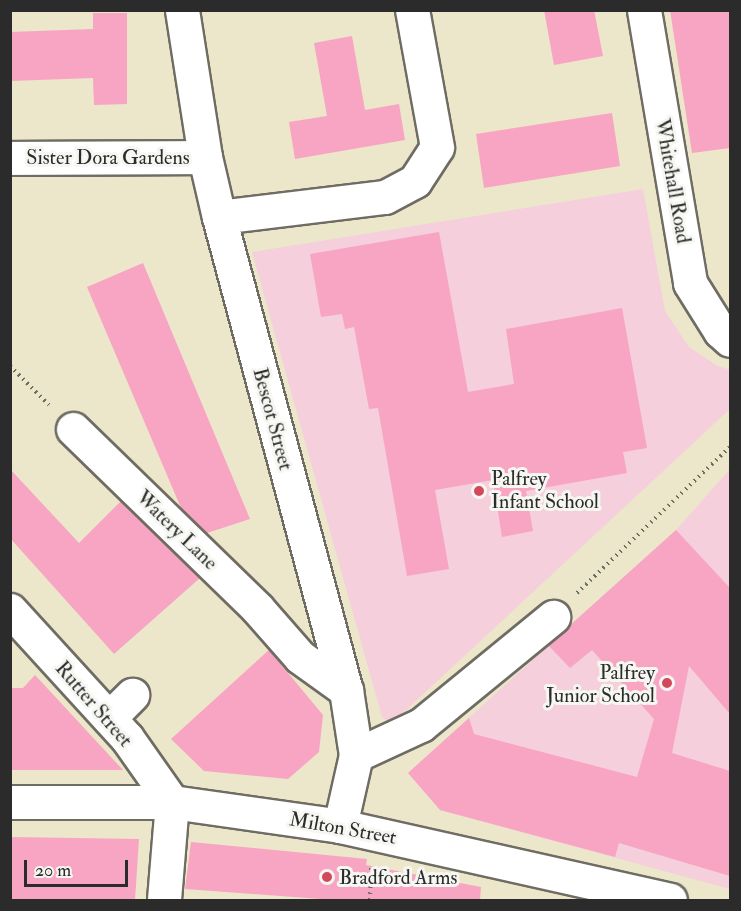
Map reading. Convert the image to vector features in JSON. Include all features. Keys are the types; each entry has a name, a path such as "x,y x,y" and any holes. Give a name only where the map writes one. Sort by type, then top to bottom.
{"street":[{"name":"Bescot Street","path":"182,10 205,157 219,217 346,690 356,754 340,826"},
{"path":"219,217 386,197 415,181 437,147 412,10"},
{"name":"Whitehall Road","path":"644,10 690,283 720,332 730,340"},
{"name":"Sister Dora Gardens","path":"10,158 205,157"},
{"name":"Watery Lane","path":"73,429 239,600 300,657 346,690"},
{"name":"Rutter Street","path":"10,610 109,718 172,802"},
{"path":"356,754 421,725 553,617"},
{"path":"109,718 132,695"},
{"name":"Milton Street","path":"10,802 172,802 340,826 670,900"},
{"path":"164,900 172,802"}],"path":[{"path":"10,366 73,429"},
{"path":"553,617 730,447"}],"shaded area":[{"name":"Palfrey Infant School","path":"643,189 665,311 689,347 716,365 730,370 730,409 391,724 382,717 252,252"},
{"path":"730,469 730,889 440,810 408,773 676,530"}],"building":[{"path":"544,10 594,10 603,56 554,65"},
{"path":"670,10 730,10 730,148 692,153"},
{"path":"93,13 127,13 127,104 94,105 93,78 10,81 10,32 93,29"},
{"path":"352,36 365,110 399,104 405,140 295,159 289,122 327,116 314,43"},
{"path":"612,113 620,166 484,188 476,134"},
{"path":"439,232 468,392 514,384 506,329 622,308 647,448 623,452 627,473 526,491 533,531 502,537 493,480 435,490 449,569 407,576 378,408 369,409 354,327 345,329 342,314 321,317 310,254"},
{"path":"143,263 250,519 207,533 181,508 87,287"},
{"path":"10,469 79,543 121,501 200,578 114,654 10,538"},
{"name":"Palfrey Junior School","path":"676,530 730,588 730,714 689,666 672,753 730,771 730,876 619,843 615,857 440,810 408,773 469,718 474,734 637,777 654,719 592,650 570,668 548,645"},
{"path":"269,650 323,715 319,752 288,779 204,771 171,739"},
{"path":"35,675 123,770 10,770 10,688 23,688"},
{"path":"10,837 139,839 135,900 10,900"},
{"path":"191,842 367,859 366,865 481,887 480,900 334,900 185,889"}],"place":[{"name":"Palfrey Infant School","path":"479,491"},
{"name":"Palfrey Junior School","path":"667,683"},
{"name":"Bradford Arms","path":"327,877"}]}
